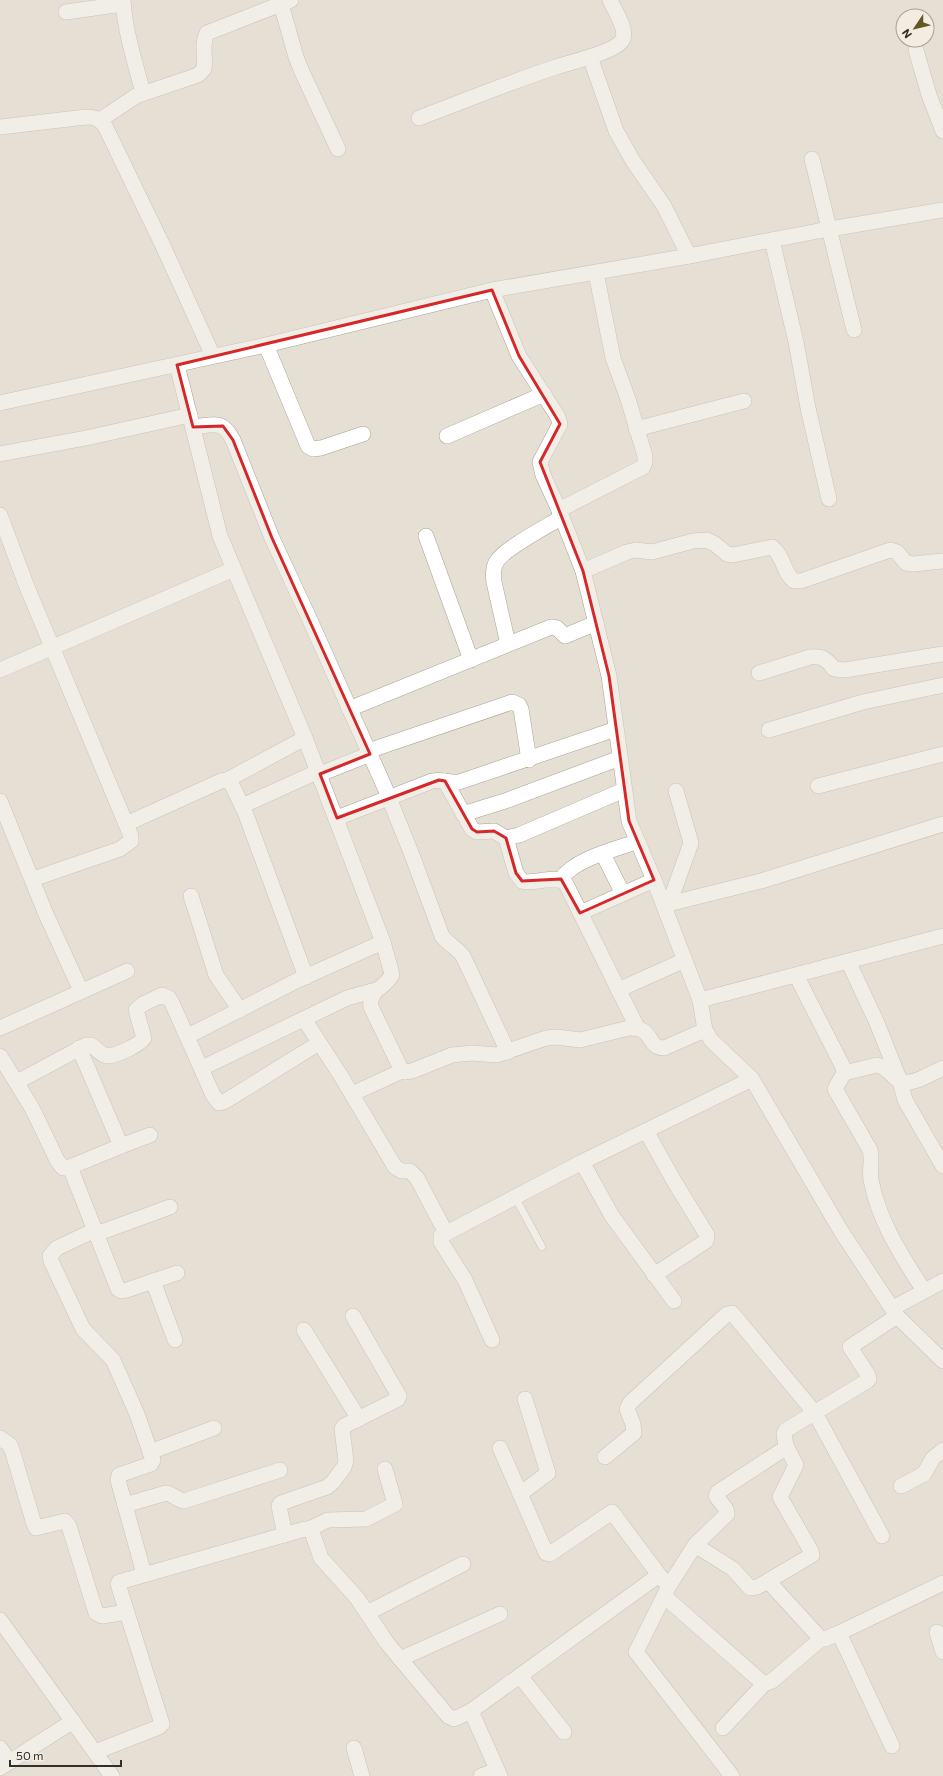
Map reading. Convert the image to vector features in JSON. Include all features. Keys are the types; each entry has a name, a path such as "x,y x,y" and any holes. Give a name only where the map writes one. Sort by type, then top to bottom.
{"street":[{"path":"419,118 550,69 590,57 615,46 622,41 624,35 623,28 610,0"},
{"path":"66,12 123,2 125,24 143,93"},
{"path":"100,120 143,93 198,74 204,69 204,39 207,33 286,2 300,67 311,94 338,149"},
{"path":"916,50 929,96 943,131"},
{"path":"590,57 616,131 633,161 664,206 689,256"},
{"path":"0,126 86,117 100,120 105,126 163,246 213,356"},
{"path":"812,159 854,330"},
{"path":"0,403 266,345 492,290 596,273 830,229 943,210"},
{"path":"772,240 796,342 815,440 829,500"},
{"path":"508,644 494,582 493,575 496,562 508,550 561,514 643,467 645,462 645,456 612,352 596,273"},
{"path":"492,290 519,356 558,417 560,424 540,462 583,571 596,623 609,676 629,821 636,842 667,905 700,1000 705,1030 711,1040 752,1080 841,1232 895,1312 943,1361"},
{"path":"266,345 308,446 313,449 321,448 363,434"},
{"path":"177,365 220,536 306,738 383,942 392,974 386,983 372,995 370,1000 371,1007 402,1071"},
{"path":"447,436 544,394"},
{"path":"636,429 744,401"},
{"path":"0,454 191,421 217,424 227,429 272,538 369,753 412,855 442,936 447,943 458,950 463,956 508,1052"},
{"path":"0,515 27,587 131,836 131,842 128,845 33,879"},
{"path":"426,536 471,660"},
{"path":"583,571 636,550 652,552 694,541 707,540 715,544 727,554 733,555 772,547 777,551 787,573 794,581 801,581 890,550 897,552 906,563 913,564 943,561"},
{"path":"0,670 234,569"},
{"path":"349,709 551,627 557,628 565,636 596,623"},
{"path":"759,673 810,657 826,659 834,669 845,670 943,654"},
{"path":"769,730 863,702 943,685"},
{"path":"242,806 369,753 512,702 519,705 521,709 530,760"},
{"path":"337,818 432,781 445,781 452,783 459,782 530,760 616,729"},
{"path":"126,824 220,781 227,780 306,738"},
{"path":"818,786 943,754"},
{"path":"463,814 505,801 620,758"},
{"path":"227,780 234,787 242,806 306,977"},
{"path":"445,781 472,829 477,832 494,831 506,838 519,835 624,790"},
{"path":"667,905 691,843 676,791"},
{"path":"0,801 48,919 81,991"},
{"path":"667,905 761,881 943,824"},
{"path":"506,838 516,873 522,881 540,882 557,878 561,879 566,884 637,1027 645,1032 655,1046 664,1048 705,1030"},
{"path":"561,879 565,873 575,865 636,842"},
{"path":"603,854 623,894"},
{"path":"580,912 654,880"},
{"path":"192,896 216,975 240,1010"},
{"path":"700,1000 943,936"},
{"path":"188,1036 306,977 383,942"},
{"path":"618,990 685,960"},
{"path":"848,961 877,1023 900,1081 905,1100 943,1166"},
{"path":"0,1028 127,971"},
{"path":"796,974 843,1067 844,1073"},
{"path":"202,1068 347,998 376,990"},
{"path":"17,1082 79,1048 91,1045 107,1056 116,1054 136,1044 144,1038 136,1010 143,1004 162,995 169,998 172,1003 213,1095 217,1101 221,1103 319,1042"},
{"path":"304,1019 352,1094 395,1167 402,1171 410,1171 418,1178 446,1233"},
{"path":"352,1094 402,1071 412,1071 452,1055 472,1053 491,1056 508,1052 546,1038 557,1037 580,1040 637,1027"},
{"path":"79,1048 121,1146"},
{"path":"0,1056 32,1108 57,1160 63,1168 70,1167 150,1135"},
{"path":"924,1291 886,1228 870,1179 872,1155 836,1093 835,1086 844,1073 878,1065 882,1066 900,1081 910,1082 943,1068"},
{"path":"492,1340 468,1285 441,1242 441,1236 582,1162 752,1080"},
{"path":"646,1131 674,1181 708,1235 706,1241 654,1275"},
{"path":"582,1162 612,1216 654,1275 674,1300"},
{"path":"70,1167 118,1289 122,1291 128,1290 177,1273"},
{"path":"144,1574 118,1477 153,1463 150,1452 137,1414 113,1360 83,1329 50,1256 58,1248 95,1232 170,1206"},
{"path":"154,1281 175,1340"},
{"path":"695,1545 734,1569 750,1588 757,1587 812,1555 812,1550 780,1497 796,1465 786,1446 784,1434 786,1430 867,1382 869,1379 868,1375 850,1346 924,1291 943,1281"},
{"path":"605,1456 634,1433 633,1424 628,1410 630,1403 730,1313 734,1314 814,1413 882,1536"},
{"path":"285,1535 279,1506 280,1503 331,1485 344,1467 346,1461 342,1429 394,1401 399,1396 353,1316"},
{"path":"304,1330 359,1419"},
{"path":"520,1494 548,1473 525,1399"},
{"path":"150,1452 214,1428"},
{"path":"0,1438 10,1445 36,1528 65,1521 69,1526 96,1613 102,1616 127,1612"},
{"path":"732,1776 636,1652 664,1586 695,1545 727,1514 726,1509 717,1498 716,1494 784,1449 786,1446"},
{"path":"500,1448 544,1550 548,1554 612,1512 664,1586 764,1684"},
{"path":"901,1486 924,1474 933,1458 943,1450"},
{"path":"95,1752 159,1727 162,1724 118,1584 119,1582 309,1529 328,1520 366,1519 395,1504 385,1469"},
{"path":"125,1505 166,1494 171,1494 180,1501 184,1501 280,1470"},
{"path":"309,1529 312,1532 321,1558 357,1598 383,1637 450,1719 454,1719 471,1711 520,1676 664,1586"},
{"path":"367,1613 463,1564"},
{"path":"768,1581 821,1639"},
{"path":"723,1728 764,1684 772,1681 821,1639 825,1639 839,1633 943,1584"},
{"path":"400,1659 500,1614"},
{"path":"0,1620 112,1776"},
{"path":"937,1632 943,1652"},
{"path":"839,1633 892,1746"},
{"path":"520,1676 564,1732"},
{"path":"471,1711 499,1773 481,1776"},
{"path":"0,1748 5,1765 73,1721"},
{"path":"354,1748 362,1776"}],"lane":[{"path":"515,1197 542,1247"}],"highlighted area":[{"path":"492,290 519,356 560,424 540,462 583,571 609,676 629,821 654,880 580,913 561,879 522,881 516,873 506,838 494,831 477,832 472,829 445,781 439,780 337,818 320,774 370,754 272,538 233,440 223,426 193,427 177,365"}]}
